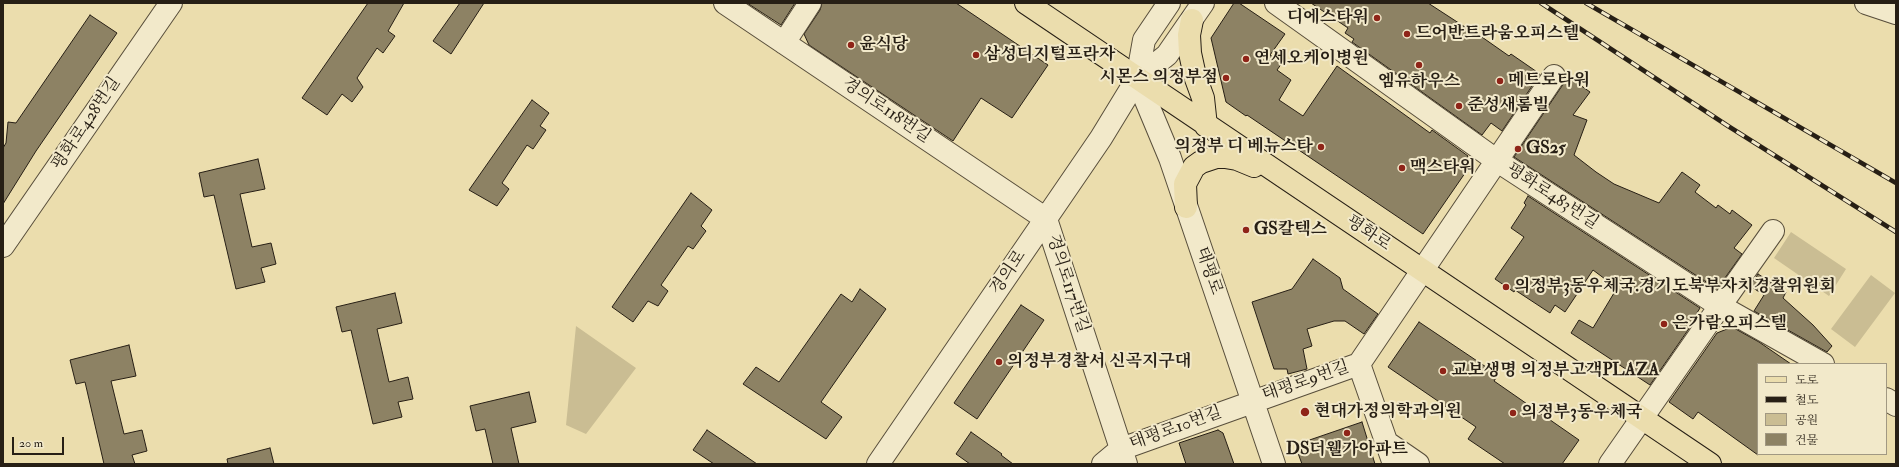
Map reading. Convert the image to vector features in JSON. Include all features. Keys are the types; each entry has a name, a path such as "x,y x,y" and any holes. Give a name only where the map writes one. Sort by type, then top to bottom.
{"main road":[{"name":"평화로","path":"1026,3 1206,126 1710,464"},
{"path":"1198,11 1189,35 1190,54 1195,76 1203,98 1206,126"},
{"path":"1186,207 1185,184 1189,174 1194,167 1207,159 1216,157 1237,160 1282,176"}],"street":[{"name":"평화로428번길","path":"3,246 171,3"},
{"name":"경의로118번길","path":"725,3 1046,219"},
{"path":"784,43 810,3"},
{"name":"경의로","path":"1137,79 1144,40 1169,3"},
{"name":"평화로483번길","path":"1276,3 1496,160 1720,306 1821,363"},
{"path":"1866,3 1896,13"},
{"name":"경의로","path":"878,464 1101,138 1137,79 1167,55 1198,11"},
{"path":"1394,464 1359,364 1554,76"},
{"name":"태평로","path":"1137,79 1170,158 1274,464"},
{"name":"경의로117번길","path":"1046,219 1123,456"},
{"path":"1610,464 1773,231"},
{"name":"태평로9번길","path":"1252,401 1359,364"},
{"path":"1887,400 1896,405"},
{"name":"태평로10번길","path":"1103,464 1252,401"},
{"path":"1386,442 1418,464"}],"green space":[{"path":"1791,232 1846,269 1829,296 1774,258"},
{"path":"1871,275 1895,293 1855,347 1831,329"},
{"path":"576,326 636,368 586,434 566,425"}],"building":[{"path":"368,3 404,3 388,31 395,36 383,53 377,48 357,78 363,87 352,102 342,94 327,115 302,98"},
{"path":"460,3 484,3 451,54 433,41"},
{"path":"747,3 795,3 781,25"},
{"path":"822,3 956,3 1048,65 1012,118 981,98 953,141 809,45 804,34 820,10"},
{"path":"1234,3 1239,3 1285,34 1270,55 1282,63 1277,70 1291,80 1279,100 1303,116 1337,66 1430,133 1432,130 1468,156 1466,159 1472,163 1423,234 1226,102 1211,38"},
{"path":"1311,3 1428,3 1468,29 1469,28 1509,56 1511,54 1540,74 1502,131 1491,123 1482,135 1352,42 1354,39 1345,33 1348,28"},
{"path":"90,15 117,33 36,151 3,204 3,148 6,143 8,122 16,123"},
{"path":"1566,75 1590,92 1573,115 1587,120 1574,155 1614,184 1659,203 1682,172 1700,185 1695,192 1716,208 1718,205 1730,214 1732,210 1752,225 1734,248 1742,254 1717,289 1514,157 1564,83"},
{"path":"532,100 549,113 540,126 546,130 533,149 527,145 502,183 509,189 497,206 469,190"},
{"path":"258,159 265,189 240,194 252,247 271,243 276,264 261,268 265,282 236,289 214,195 204,197 199,173"},
{"path":"691,193 712,210 701,226 706,231 693,249 688,246 661,285 668,291 658,306 648,301 633,322 612,307"},
{"path":"1528,196 1700,308 1695,316 1697,317 1650,385 1571,333 1579,320 1593,328 1617,288 1593,270 1565,312 1555,305 1550,313 1495,279 1524,237 1511,228 1526,205 1524,203"},
{"path":"1313,259 1340,278 1343,289 1378,314 1364,334 1345,321 1334,321 1307,329 1312,346 1303,349 1307,369 1288,374 1287,369 1274,369 1252,302 1292,289"},
{"path":"1758,274 1786,292 1783,298 1813,325 1832,346 1827,352 1754,311 1764,295 1750,286"},
{"path":"860,289 886,309 821,402 842,417 826,439 743,384 756,367 779,382 841,294 852,302"},
{"path":"395,293 402,323 377,329 389,382 408,377 413,399 398,402 402,417 373,424 351,330 342,332 336,307"},
{"name":"의정부경찰서 신곡지구대","path":"1021,305 1044,320 977,419 954,403"},
{"path":"1419,322 1498,375 1494,381 1579,440 1562,464 1505,464 1468,439 1476,427 1388,367"},
{"path":"1732,327 1759,342 1790,363 1757,363 1757,454 1698,412 1693,419 1669,402 1717,333"},
{"path":"129,345 136,376 111,381 124,434 142,430 147,451 132,455 135,464 104,464 85,382 76,384 70,360"},
{"path":"529,392 536,422 511,428 519,464 493,464 485,429 476,431 470,406"},
{"name":"DS더웰가아파트","path":"1362,422 1375,464 1302,464 1295,445"},
{"path":"707,430 757,464 714,464 693,450"},
{"path":"1218,430 1223,433 1234,464 1186,464 1179,443"},
{"path":"971,432 1002,454 1001,455 1013,464 970,464 956,454"},
{"path":"270,448 274,464 228,464 227,459"}],"railway":[{"path":"1541,3 1728,126 1896,232"},
{"path":"1586,3 1896,183"}],"place":[{"name":"디에스타워","path":"1377,18"},
{"name":"드어반트라움오피스텔","path":"1407,34"},
{"name":"윤식당","path":"851,45"},
{"name":"삼성디지털프라자","path":"976,55"},
{"name":"연세오케이병원","path":"1246,59"},
{"name":"엠유하우스","path":"1419,65"},
{"name":"시몬스 의정부점","path":"1226,78"},
{"name":"메트로타워","path":"1500,81"},
{"name":"준성새롬빌","path":"1459,106"},
{"name":"의정부 디 베뉴스타","path":"1321,147"},
{"name":"GS25","path":"1518,149"},
{"name":"맥스타워","path":"1402,168"},
{"name":"GS칼텍스","path":"1246,230"},
{"name":"의정부3동우체국.경기도북부자치경찰위원회","path":"1506,287"},
{"name":"은가람오피스텔","path":"1664,324"},
{"name":"의정부경찰서 신곡지구대","path":"999,362"},
{"name":"교보생명 의정부고객PLAZA","path":"1443,371"},
{"name":"현대가정의학과의원","path":"1305,412"},
{"name":"의정부3동우체국","path":"1513,413"},
{"name":"DS더웰가아파트","path":"1347,433"}]}
